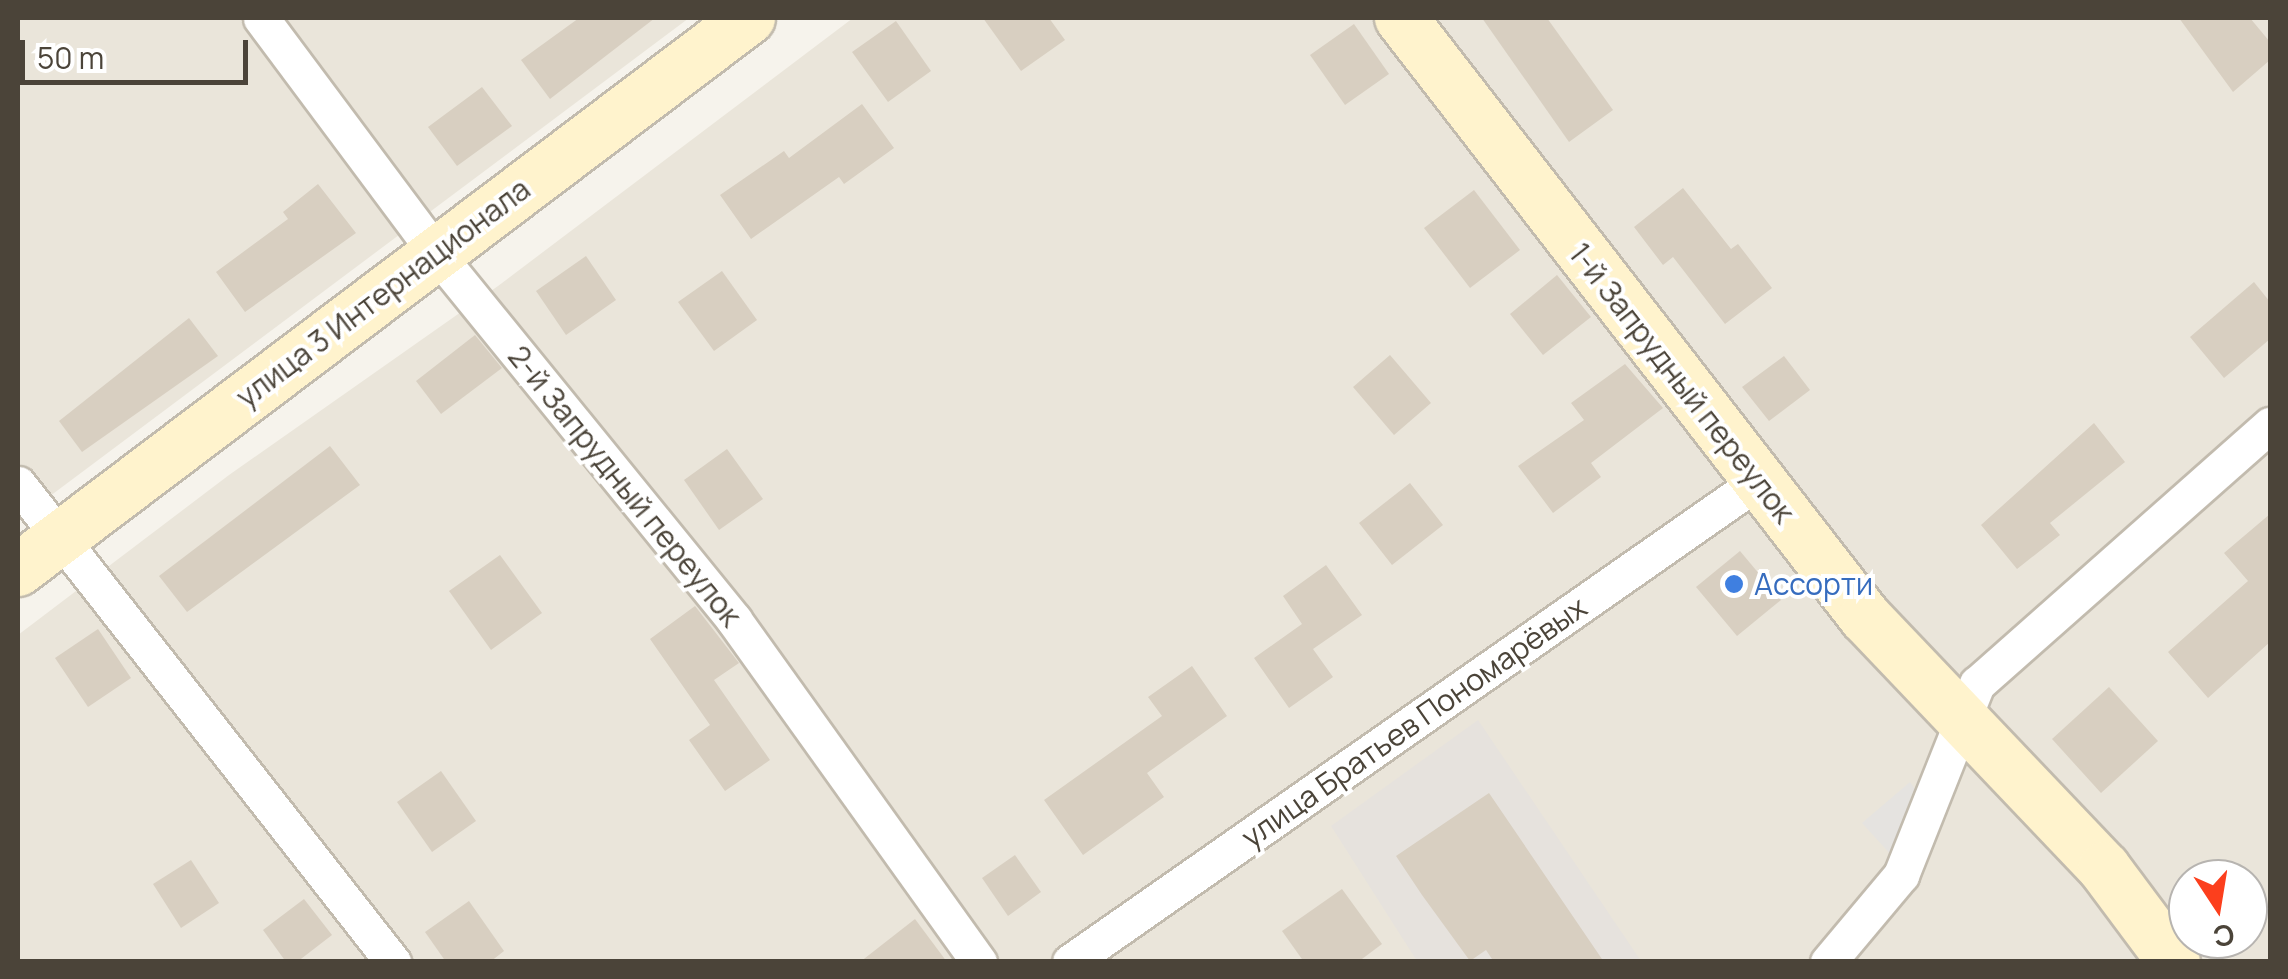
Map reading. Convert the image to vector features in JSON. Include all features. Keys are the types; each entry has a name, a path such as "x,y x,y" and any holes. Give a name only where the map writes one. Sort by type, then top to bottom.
{"street":[{"name":"2-й Запрудный переулок","path":"261,18 436,254 734,620 980,962"},
{"name":"улица 3 Интернационала","path":"18,570 749,18"},
{"name":"1-й Запрудный переулок","path":"1401,18 1865,617 2104,868 2174,962"},
{"path":"1828,962 1902,876 1960,718 1977,684 2270,425"},
{"name":"улица Братьев Пономарёвых","path":"1070,962 1758,482"},
{"path":"18,484 393,962"}],"shaded area":[{"path":"18,18 689,18 18,520"},
{"path":"853,18 2270,18 2270,961 18,962 18,635 229,475 498,286"},
{"path":"1478,720 1641,961 1417,961 1331,826"},
{"path":"1910,782 1925,804 1893,857 1862,823"}],"building":[{"path":"579,18 655,18 550,99 521,60"},
{"path":"983,18 1049,18 1065,40 1021,71"},
{"path":"1482,18 1547,18 1613,110 1569,142"},
{"path":"2179,18 2250,18 2270,42 2270,60 2233,92"},
{"path":"896,21 931,71 888,102 852,52"},
{"path":"1354,24 1389,74 1345,105 1310,55"},
{"path":"482,87 512,126 457,166 428,127"},
{"path":"862,104 894,148 844,184 839,177 751,239 720,195 784,151 789,158"},
{"path":"318,184 356,233 245,312 216,272 288,219 283,212"},
{"path":"1683,188 1731,249 1738,244 1772,288 1725,324 1673,257 1663,265 1634,227"},
{"path":"1474,190 1520,250 1470,288 1424,228"},
{"path":"586,256 616,300 566,335 536,291"},
{"path":"722,271 757,320 714,351 678,302"},
{"path":"1557,275 1591,317 1543,355 1510,314"},
{"path":"2254,282 2270,302 2270,339 2224,378 2190,337"},
{"path":"189,318 218,356 82,452 59,421"},
{"path":"475,335 502,368 441,414 416,381"},
{"path":"1390,355 1431,403 1394,435 1353,387"},
{"path":"1784,356 1810,390 1769,421 1742,387"},
{"path":"1625,364 1663,408 1591,463 1601,477 1553,513 1518,466 1584,420 1571,403"},
{"path":"2094,423 2125,462 2050,523 2060,535 2017,569 1981,525"},
{"path":"330,446 360,485 187,612 159,576"},
{"path":"727,449 763,499 719,530 684,480"},
{"path":"1410,483 1443,525 1392,565 1359,523"},
{"path":"2270,514 2270,642 2208,698 2168,652 2248,581 2224,553"},
{"path":"1740,551 1781,600 1737,636 1696,587"},
{"path":"500,555 542,613 491,650 449,591"},
{"path":"1326,565 1362,615 1313,649 1333,677 1289,708 1254,658 1302,624 1283,596"},
{"path":"695,606 739,663 714,680 770,760 725,791 689,740 710,725 650,639"},
{"path":"98,629 131,678 88,707 55,658"},
{"path":"1192,666 1227,716 1147,773 1164,797 1083,855 1044,800 1162,716 1148,697"},
{"path":"2109,687 2158,741 2101,793 2052,739"},
{"path":"441,771 476,821 432,852 397,802"},
{"path":"1489,793 1604,962 1494,962 1486,950 1470,961 1422,895 1396,856"},
{"path":"1015,855 1041,892 1008,916 982,878"},
{"path":"191,860 219,903 181,928 153,884"},
{"path":"1342,889 1382,944 1358,962 1304,962 1282,931"},
{"path":"304,899 332,935 297,962 286,962 263,930"},
{"path":"469,901 504,951 490,962 446,962 425,932"},
{"path":"915,919 947,962 860,962"}],"place":[{"name":"Ассорти","path":"1734,584"}]}
